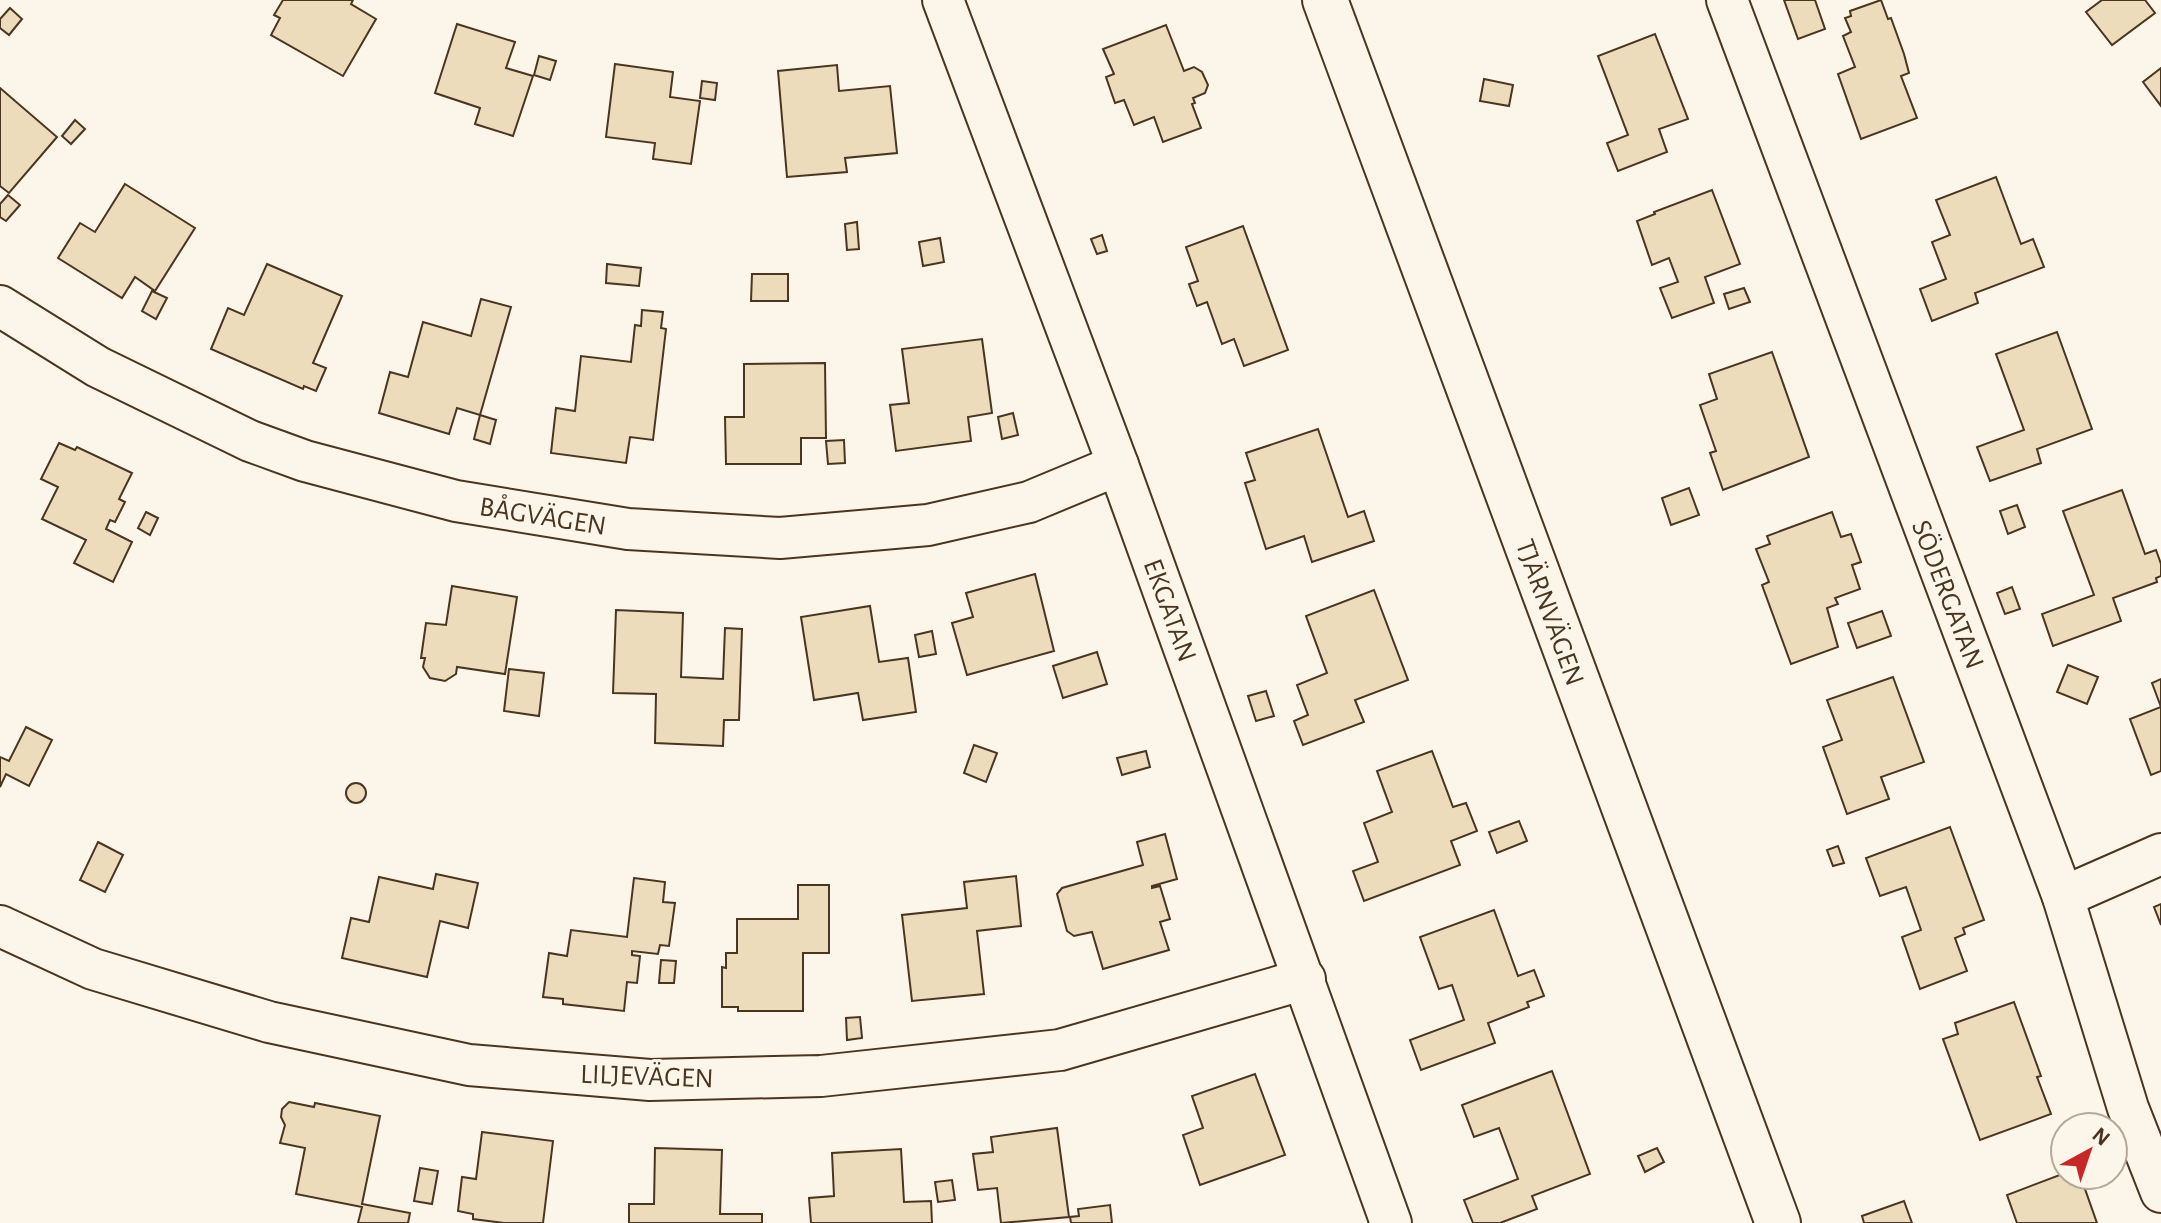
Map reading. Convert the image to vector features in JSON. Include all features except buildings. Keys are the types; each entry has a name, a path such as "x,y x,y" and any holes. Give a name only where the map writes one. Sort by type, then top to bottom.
{"street":[{"name":"EKGATAN","path":"943,0 1118,465 1391,1223"},
{"name":"TJÄRNVÄGEN","path":"1325,0 1778,1223"},
{"name":"SÖDERGATAN","path":"1727,0 2063,897 2128,1108 2161,1192"},
{"name":"BÅGVÄGEN","path":"0,306 98,367 250,441 305,461 456,501 628,529 780,538 928,525 1029,502 1118,465"},
{"path":"2063,897 2161,854"},
{"name":"LILJEVÄGEN","path":"0,926 93,969 269,1022 469,1065 650,1080 821,1076 1060,1050 1305,979"}]}
